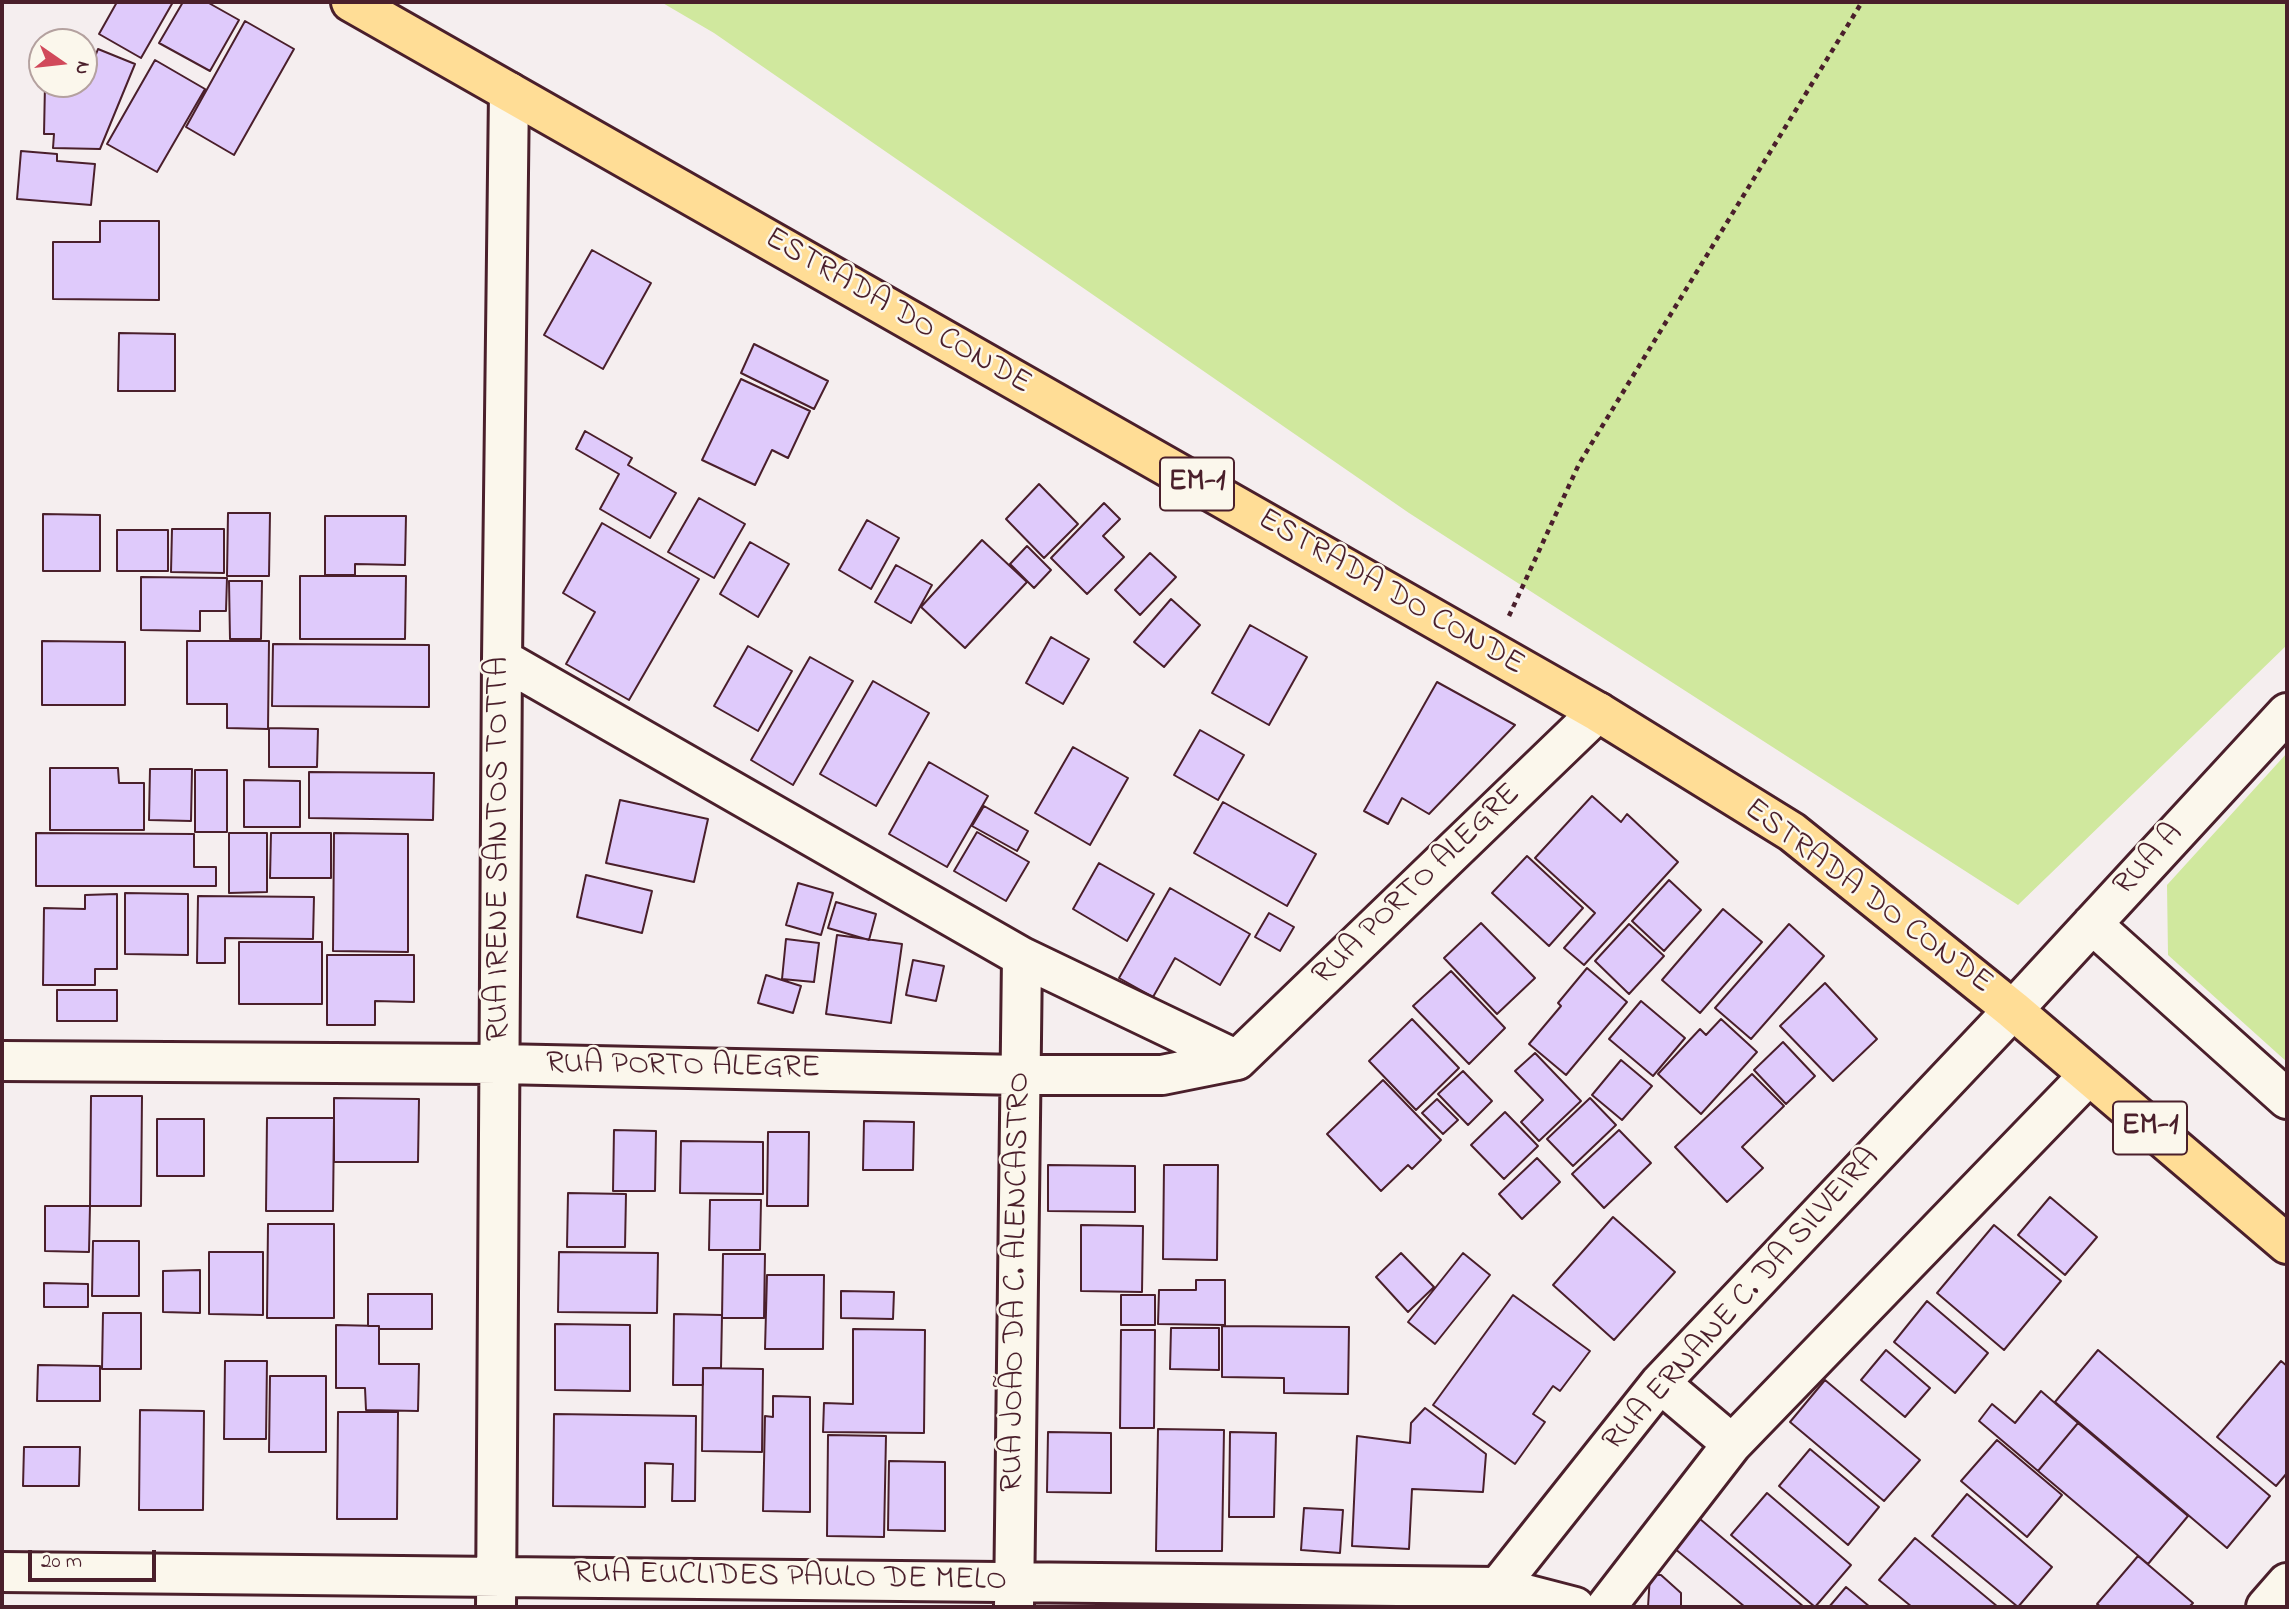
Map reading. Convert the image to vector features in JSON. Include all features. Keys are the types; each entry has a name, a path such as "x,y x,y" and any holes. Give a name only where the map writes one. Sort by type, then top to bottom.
{"main road":[{"name":"ESTRADA DO CONDE","path":"351,2 1598,712 1792,832 2013,1010 2287,1244"}],"street":[{"name":"RUA IRENE SANTOS TOTTA","path":"496,1592 509,92"},
{"path":"502,659 1021,957 1237,1060"},
{"name":"RUA PORTO ALEGRE","path":"2,1061 499,1064 1020,1075 1162,1074 1237,1060 1598,712"},
{"name":"RUA A","path":"2013,1010 2287,713"},
{"path":"2092,924 2287,1099"},
{"name":"RUA JOÃO DA C. ALENCASTRO","path":"1014,1594 1021,957"},
{"name":"RUA ERNANE C. DA SILVEIRA","path":"1496,1597 1660,1383 2013,1010"},
{"path":"1606,1607 1732,1444 2088,1076"},
{"path":"1660,1383 1732,1444"},
{"name":"RUA EUCLIDES PAULO DE MELO","path":"2,1572 496,1592 1496,1597 1575,1607"},
{"path":"2266,1607 2287,1583"}],"path":[{"path":"1492,652 1579,464 1862,2"}],"green space":[{"path":"661,2 2287,2 2287,645 2018,905 1409,513 714,33"},
{"path":"2287,753 2287,1062 2168,955 2167,885"}],"building":[{"path":"117,2 173,2 141,58 99,34"},
{"path":"183,2 207,2 239,20 210,71 159,43"},
{"path":"245,21 294,49 234,155 186,127"},
{"path":"98,49 135,64 100,149 53,148 54,134 44,134 45,98 98,98"},
{"path":"155,60 205,89 157,172 107,144"},
{"path":"21,151 57,154 57,161 95,164 91,205 17,199"},
{"path":"100,221 159,221 159,300 53,299 53,242 100,242"},
{"path":"592,250 651,283 603,369 544,335"},
{"path":"119,333 175,334 175,391 118,391"},
{"path":"754,344 828,381 814,409 741,373"},
{"path":"741,379 810,411 788,458 772,450 755,485 702,460"},
{"path":"585,431 632,458 628,465 676,493 650,538 600,509 619,474 576,449"},
{"path":"1039,484 1078,524 1044,558 1006,519"},
{"path":"699,498 745,524 714,578 668,552"},
{"path":"1104,503 1120,519 1103,536 1124,557 1087,594 1051,558"},
{"path":"228,513 270,513 269,576 227,576"},
{"path":"43,514 100,515 100,571 43,571"},
{"path":"325,516 406,516 405,565 355,564 355,575 325,575"},
{"path":"867,520 899,538 871,589 839,570"},
{"path":"602,523 699,579 629,700 566,664 595,612 563,593"},
{"path":"172,529 224,529 224,573 171,572"},
{"path":"117,530 168,530 168,571 117,571"},
{"path":"982,540 1027,582 965,648 921,607"},
{"path":"750,542 789,564 758,617 720,594"},
{"path":"1027,546 1051,570 1034,588 1010,564"},
{"path":"1150,553 1176,577 1140,615 1115,590"},
{"path":"896,565 932,585 911,623 875,602"},
{"path":"300,576 406,576 405,639 300,639"},
{"path":"141,577 227,578 226,611 200,611 200,631 141,630"},
{"path":"229,581 262,581 261,639 230,639"},
{"path":"1171,599 1200,625 1164,667 1134,642"},
{"path":"1250,625 1307,657 1269,725 1212,693"},
{"path":"1051,637 1089,659 1063,704 1026,683"},
{"path":"42,641 125,642 125,705 42,705"},
{"path":"187,641 269,641 268,729 227,728 227,704 187,704"},
{"path":"273,644 429,645 429,707 272,706"},
{"path":"748,646 792,671 758,731 714,706"},
{"path":"810,657 853,681 793,785 751,760"},
{"path":"873,681 929,713 876,806 820,774"},
{"path":"1437,682 1515,725 1429,814 1402,798 1388,824 1364,811"},
{"path":"269,728 318,729 317,767 269,767"},
{"path":"1200,730 1244,755 1218,800 1174,775"},
{"path":"1073,747 1128,778 1090,845 1035,813"},
{"path":"929,762 988,796 947,867 889,834"},
{"path":"50,768 118,768 119,783 144,783 144,830 50,830"},
{"path":"150,769 192,769 191,821 149,820"},
{"path":"195,770 227,770 227,832 195,832"},
{"path":"309,772 434,773 433,820 309,818"},
{"path":"244,780 300,781 300,827 244,827"},
{"path":"1592,796 1621,822 1627,814 1678,862 1584,965 1564,948 1595,913 1535,858"},
{"path":"620,800 708,819 694,882 606,863"},
{"path":"1223,802 1316,854 1287,906 1194,853"},
{"path":"984,806 1028,831 1017,851 972,826"},
{"path":"977,832 1029,862 1006,901 954,871"},
{"path":"36,833 194,834 194,867 216,867 216,886 36,886"},
{"path":"229,833 267,833 267,892 229,893"},
{"path":"271,833 331,833 331,878 270,878"},
{"path":"334,833 408,834 408,952 333,951"},
{"path":"1527,856 1583,908 1549,946 1492,893"},
{"path":"1099,863 1154,894 1127,941 1073,909"},
{"path":"586,875 652,891 642,933 577,917"},
{"path":"1669,880 1701,910 1664,951 1632,921"},
{"path":"798,883 833,893 821,935 786,925"},
{"path":"1170,888 1250,934 1220,985 1175,958 1153,997 1119,978"},
{"path":"125,893 188,894 188,955 125,954"},
{"path":"117,894 117,969 95,969 95,985 43,985 44,908 85,909 85,895"},
{"path":"198,896 314,897 313,939 225,938 225,963 197,963"},
{"path":"836,902 876,914 869,940 828,928"},
{"path":"1723,909 1762,942 1700,1013 1662,980"},
{"path":"1269,913 1294,927 1280,951 1255,937"},
{"path":"1481,923 1535,978 1497,1014 1444,958"},
{"path":"1629,924 1664,956 1629,994 1595,961"},
{"path":"1789,924 1824,956 1751,1039 1715,1008"},
{"path":"837,935 902,944 891,1023 826,1014"},
{"path":"786,939 819,943 814,982 782,979"},
{"path":"239,942 322,942 322,1004 239,1004"},
{"path":"327,955 414,955 414,1002 375,1001 375,1025 327,1025"},
{"path":"913,960 944,966 936,1001 906,995"},
{"path":"1587,968 1627,1002 1566,1075 1529,1044 1561,1006 1558,1003"},
{"path":"1451,971 1505,1028 1469,1064 1413,1006"},
{"path":"766,975 801,986 793,1013 758,1003"},
{"path":"1825,983 1877,1039 1833,1081 1780,1026"},
{"path":"57,990 117,990 117,1021 57,1021"},
{"path":"1641,1001 1685,1038 1653,1076 1609,1039"},
{"path":"1412,1019 1459,1068 1416,1110 1369,1061"},
{"path":"1721,1019 1757,1052 1701,1114 1658,1074 1700,1029 1706,1035"},
{"path":"1783,1042 1815,1076 1786,1104 1754,1070"},
{"path":"1535,1053 1581,1101 1539,1141 1521,1122 1543,1100 1515,1071"},
{"path":"1621,1060 1652,1086 1622,1120 1592,1095"},
{"path":"1463,1071 1492,1101 1468,1125 1438,1094"},
{"path":"1752,1074 1784,1106 1742,1147 1763,1168 1727,1202 1675,1147"},
{"path":"1383,1080 1441,1140 1412,1169 1408,1165 1381,1191 1327,1134"},
{"path":"91,1096 142,1096 141,1206 90,1206"},
{"path":"334,1098 419,1099 418,1162 334,1162"},
{"path":"1590,1098 1616,1125 1573,1166 1547,1139"},
{"path":"1437,1099 1458,1120 1443,1134 1422,1113"},
{"path":"1505,1112 1538,1146 1504,1179 1471,1145"},
{"path":"267,1118 334,1118 333,1211 266,1211"},
{"path":"157,1119 204,1119 204,1176 157,1176"},
{"path":"864,1121 914,1122 913,1170 863,1170"},
{"path":"614,1130 656,1131 655,1191 613,1191"},
{"path":"1619,1130 1651,1163 1604,1208 1572,1174"},
{"path":"768,1132 809,1132 808,1206 767,1206"},
{"path":"681,1141 763,1142 763,1194 680,1193"},
{"path":"1537,1158 1560,1182 1522,1219 1499,1194"},
{"path":"1048,1165 1135,1166 1135,1212 1048,1211"},
{"path":"1164,1165 1218,1165 1217,1260 1163,1259"},
{"path":"568,1193 626,1194 625,1247 567,1247"},
{"path":"2050,1197 2097,1237 2065,1275 2018,1235"},
{"path":"710,1200 761,1200 760,1250 709,1250"},
{"path":"45,1206 90,1206 89,1252 45,1251"},
{"path":"1613,1217 1675,1272 1614,1340 1553,1285"},
{"path":"268,1224 334,1224 334,1318 267,1318"},
{"path":"1081,1225 1143,1226 1142,1292 1081,1291"},
{"path":"1994,1225 2061,1281 2004,1350 1937,1293"},
{"path":"93,1241 139,1241 139,1296 92,1296"},
{"path":"209,1252 263,1252 263,1315 209,1314"},
{"path":"559,1252 658,1253 657,1313 558,1312"},
{"path":"1401,1253 1434,1287 1408,1312 1376,1277"},
{"path":"1463,1253 1490,1275 1435,1344 1408,1322"},
{"path":"723,1254 765,1254 764,1318 722,1318"},
{"path":"200,1270 200,1313 163,1312 163,1271"},
{"path":"767,1275 824,1275 823,1349 765,1349"},
{"path":"1196,1280 1225,1280 1225,1325 1158,1324 1159,1290 1196,1290"},
{"path":"44,1283 88,1284 88,1307 44,1307"},
{"path":"841,1291 894,1292 893,1319 841,1318"},
{"path":"368,1294 432,1294 432,1329 379,1329 379,1326 368,1326"},
{"path":"1121,1295 1155,1295 1155,1325 1121,1325"},
{"path":"1513,1295 1590,1351 1560,1391 1553,1386 1533,1414 1545,1422 1515,1464 1433,1405"},
{"path":"1927,1301 1988,1353 1955,1393 1894,1342"},
{"path":"103,1313 141,1313 141,1369 102,1369"},
{"path":"674,1314 722,1315 721,1368 703,1368 703,1385 673,1385"},
{"path":"555,1324 630,1325 630,1391 555,1390"},
{"path":"336,1325 379,1326 379,1364 419,1364 418,1411 366,1410 365,1388 336,1388"},
{"path":"1222,1326 1349,1327 1348,1394 1284,1393 1284,1378 1222,1377"},
{"path":"1171,1328 1219,1328 1219,1370 1170,1369"},
{"path":"853,1329 925,1330 924,1433 823,1432 824,1403 853,1404"},
{"path":"1121,1330 1155,1330 1154,1428 1120,1428"},
{"path":"1886,1350 1930,1388 1905,1417 1861,1380"},
{"path":"2098,1350 2270,1496 2227,1548 2055,1402"},
{"path":"225,1361 267,1361 266,1439 224,1439"},
{"path":"2281,1361 2287,1366 2287,1473 2276,1486 2217,1437"},
{"path":"38,1365 100,1366 100,1401 37,1401"},
{"path":"703,1368 763,1369 762,1452 702,1451"},
{"path":"270,1376 326,1376 326,1452 269,1452"},
{"path":"1825,1380 1920,1460 1884,1501 1790,1422"},
{"path":"2041,1391 2078,1423 2038,1471 1979,1421 1992,1404 2015,1423"},
{"path":"773,1396 810,1397 810,1512 763,1511 765,1416 773,1417"},
{"path":"1425,1408 1486,1454 1483,1492 1412,1489 1409,1549 1352,1546 1357,1436 1410,1443 1411,1423"},
{"path":"140,1410 204,1411 203,1510 139,1510"},
{"path":"338,1412 398,1412 397,1519 337,1519"},
{"path":"554,1414 696,1416 695,1501 672,1501 673,1464 645,1463 645,1507 553,1506"},
{"path":"2078,1423 2188,1516 2148,1564 2038,1471"},
{"path":"1158,1429 1224,1430 1222,1551 1156,1551"},
{"path":"1048,1432 1111,1433 1111,1493 1047,1492"},
{"path":"1230,1432 1276,1433 1274,1517 1229,1517"},
{"path":"828,1435 886,1436 884,1537 827,1536"},
{"path":"1997,1440 2062,1495 2027,1537 1961,1481"},
{"path":"24,1447 80,1447 79,1486 23,1486"},
{"path":"1810,1449 1879,1507 1848,1545 1779,1486"},
{"path":"889,1461 945,1462 945,1531 888,1530"},
{"path":"1767,1493 1851,1565 1815,1607 1731,1535"},
{"path":"1967,1494 2052,1567 2018,1607 1932,1536"},
{"path":"1304,1508 1343,1510 1340,1553 1301,1550"},
{"path":"1687,1508 1804,1607 1745,1607 1662,1538"},
{"path":"1915,1538 1998,1607 1912,1607 1879,1580"},
{"path":"2138,1556 2193,1603 2189,1607 2101,1607 2097,1604"},
{"path":"1650,1575 1661,1575 1681,1593 1681,1607 1648,1607"},
{"path":"1846,1587 1870,1607 1829,1607"}]}
